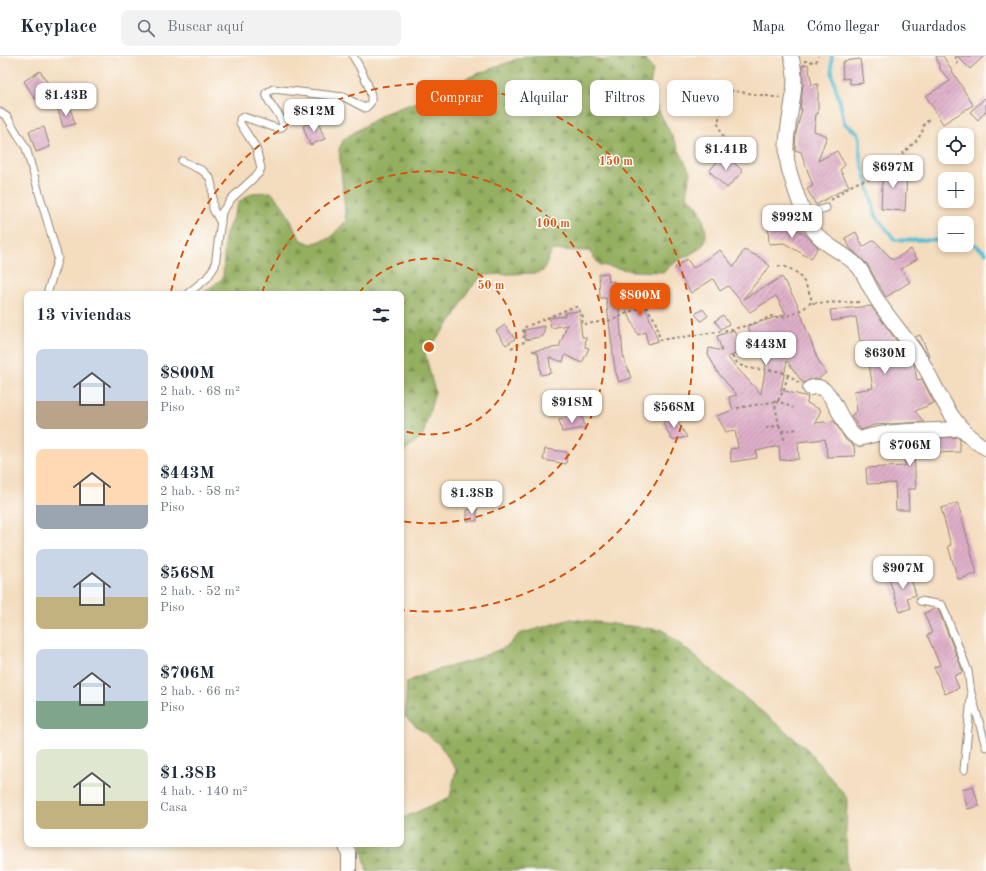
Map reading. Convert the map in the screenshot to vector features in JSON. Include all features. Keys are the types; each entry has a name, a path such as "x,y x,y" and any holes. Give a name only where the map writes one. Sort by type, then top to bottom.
{"street":[{"path":"791,56 794,68 792,99 785,142 786,156 806,214 815,232 822,239 853,260 867,280 878,302 909,340 948,412 962,428 986,448"},
{"path":"810,388 822,387 827,390 843,420 856,438 860,439 899,430 938,431 962,428"},
{"path":"347,847 349,854 349,871"}],"lane":[{"path":"191,291 208,278 215,266 222,212 232,198 259,173 262,168 256,148 240,123 240,119 244,117 279,129 283,126 283,121 268,102 266,93 273,89 344,97 365,108 369,105 372,99 362,71 353,56"},
{"path":"0,112 7,117 26,148 58,258 48,291"},
{"path":"182,161 203,171 210,178 212,186 213,209 221,223"},
{"path":"806,214 826,208"},
{"path":"920,601 942,605 968,671 986,747"},
{"path":"964,770 972,693"}],"path":[{"path":"817,62 818,56"},
{"path":"955,56 958,65"},
{"path":"728,148 718,124 724,91 727,90 792,99"},
{"path":"826,208 828,202 863,180 869,181 880,175 881,164 899,157 919,138 924,124 930,119"},
{"path":"778,266 794,271 805,280 813,304"},
{"path":"511,348 524,342 523,328 573,307 578,307 583,317 582,324 586,324 612,320 645,305 655,320 660,340 728,329 763,320 771,316 778,318 802,310 810,303 878,302"},
{"path":"732,356 735,362 743,368 764,369 788,375 806,388 810,388"},
{"path":"785,443 779,425 775,405 784,389 788,375"},
{"path":"737,408 778,401 793,408"},
{"path":"766,428 779,425"},
{"path":"782,431 799,429"}],"green space":[{"path":"525,56 590,56 603,61 616,56 642,56 653,70 651,80 590,80 590,116 659,116 659,111 690,172 686,196 700,210 706,233 705,240 703,245 698,250 672,265 664,272 633,271 600,265 589,251 552,250 543,271 537,273 484,275 468,291 455,316 425,353 435,392 423,435 404,452 404,291 206,291 223,278 225,236 239,202 252,193 271,192 283,206 300,239 311,244 330,238 346,221 339,149 344,139 383,114 416,102 416,116 497,116 497,80 463,80"},
{"path":"571,619 663,630 807,749 847,798 847,869 849,871 367,871 362,847 404,847 404,818 450,797 456,769 439,744 405,717 407,682 433,671 471,661 508,646 519,634"}],"building":[{"path":"936,56 943,56 973,105 943,124 926,96 950,81 940,69"},
{"path":"957,56 984,56 970,69"},
{"path":"860,59 863,83 850,84 849,78 843,79 842,63 844,63 844,61"},
{"path":"808,64 812,85 818,84 818,114 816,114 814,131 827,136 818,161 837,151 845,165 840,170 849,186 816,205 807,189 813,186 801,152 795,150 796,133 802,109 800,109 803,85 802,66"},
{"path":"40,71 51,88 35,99 24,81"},
{"path":"986,97 986,111 978,120 970,112"},
{"path":"70,107 75,124 63,127 58,110"},
{"path":"317,120 325,139 310,145 303,126"},
{"path":"44,127 50,147 36,152 29,131"},
{"path":"724,154 743,171 727,188 709,171"},
{"path":"883,164 895,165 894,173 907,173 905,211 881,209"},
{"path":"787,224 807,236 818,247 811,259 784,243 769,244 768,225"},
{"path":"856,232 863,247 874,240 893,260 911,249 917,259 901,269 910,282 886,297 867,264 850,248 845,238"},
{"path":"720,250 734,267 744,250 759,257 770,266 743,299 782,277 797,303 817,358 826,373 818,379 809,380 803,383 787,361 781,390 808,397 807,403 821,410 815,423 834,421 846,440 854,446 855,456 827,457 825,439 798,442 799,459 780,460 779,446 756,451 757,458 731,462 730,449 738,448 735,430 726,432 717,416 733,410 729,397 737,395 718,373 708,354 709,348 722,351 717,336 734,330 741,352 727,357 761,394 766,365 747,326 786,314 776,296 750,312 728,286 720,291 713,279 691,293 675,267 687,259 693,268"},
{"path":"608,273 609,282 614,281 616,299 618,298 623,355 631,378 619,382 615,370 606,298 600,298 599,274"},
{"path":"641,295 658,341 648,344 645,332 638,335 621,298"},
{"path":"871,306 914,364 917,380 922,379 934,403 915,411 924,422 874,425 861,430 851,416 857,411 854,391 873,388 865,341 860,341 856,317 832,321 830,310"},
{"path":"703,309 708,316 701,321 695,314"},
{"path":"579,311 582,337 586,337 585,347 589,348 582,363 565,355 563,362 549,357 551,373 541,375 538,353 532,351 559,347 567,325 551,328 549,318 565,316 565,313"},
{"path":"723,315 729,324 721,329 715,321"},
{"path":"505,325 515,339 506,345 496,331"},
{"path":"545,326 543,336 526,340 524,330"},
{"path":"920,335 930,357 915,337"},
{"path":"582,415 585,428 562,432 559,419"},
{"path":"674,416 687,437 672,440 663,423"},
{"path":"958,437 960,439 960,452 934,453 914,451 916,489 908,489 909,510 896,510 895,483 867,484 866,468 905,466 904,440"},
{"path":"545,449 567,452 566,464 543,460"},
{"path":"958,503 977,574 958,579 948,546 951,545 941,508"},
{"path":"477,509 477,521 467,521 467,510"},
{"path":"909,572 916,595 907,598 911,608 900,612 889,579"},
{"path":"938,609 963,672 954,676 959,688 945,694 934,667 940,665 927,635 932,633 924,613"},
{"path":"973,786 979,806 968,809 962,789"}],"waterway":[{"path":"832,56 832,73 844,123 858,133 860,138 860,157 876,216 895,240 938,240"},
{"path":"974,244 986,253"}]}
